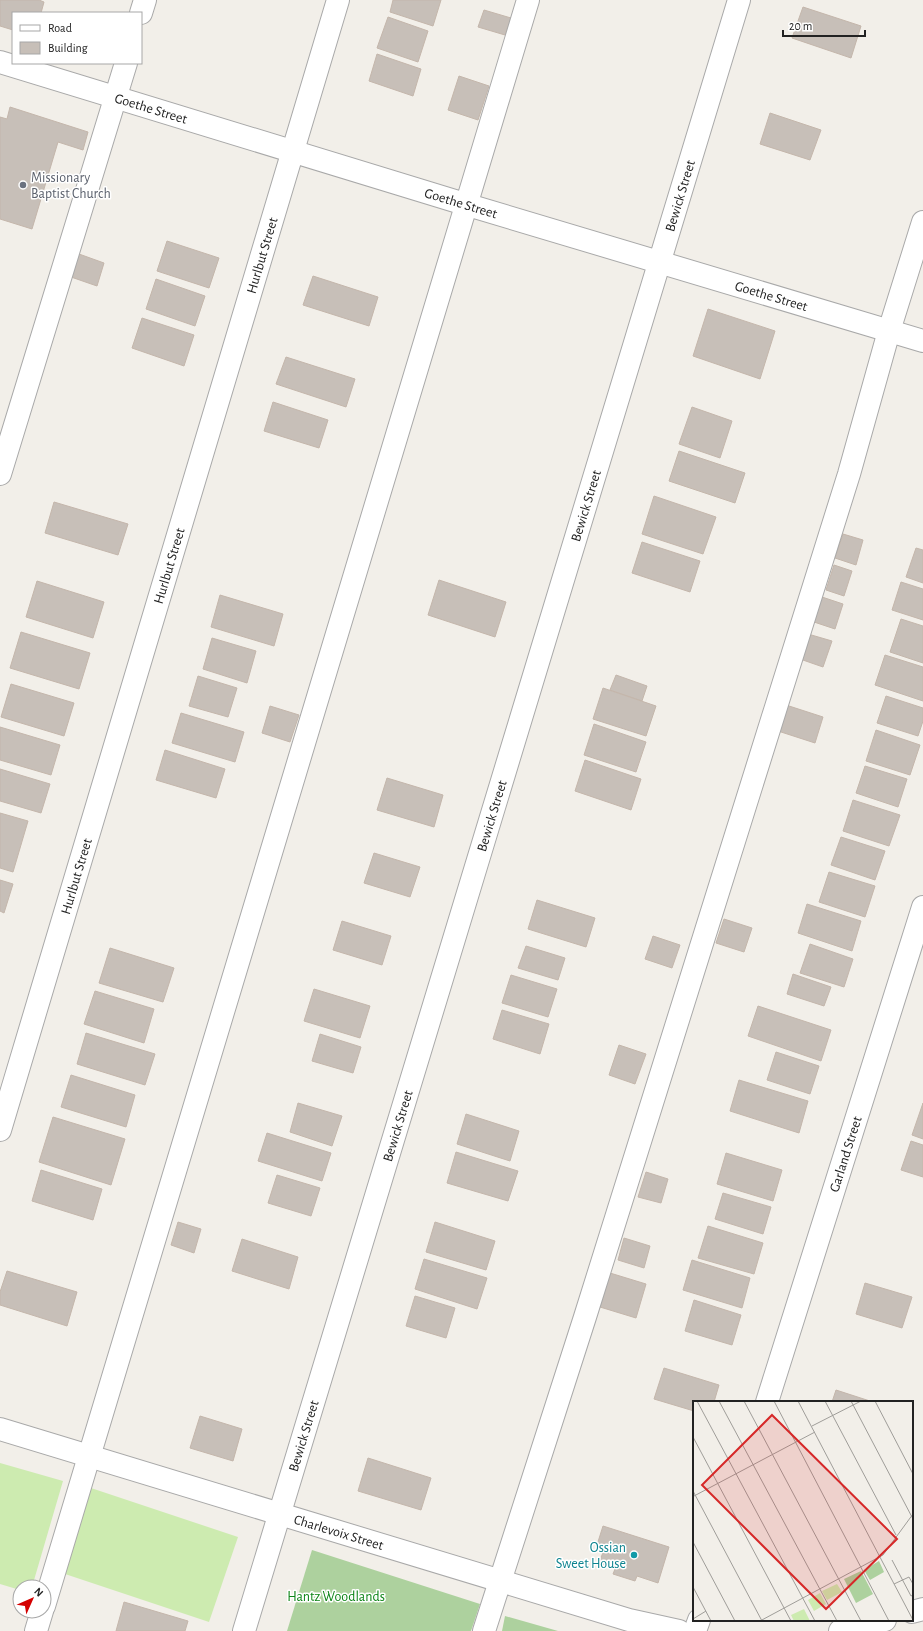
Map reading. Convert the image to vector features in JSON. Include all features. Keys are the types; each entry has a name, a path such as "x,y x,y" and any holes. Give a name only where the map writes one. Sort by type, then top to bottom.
{"street":[{"path":"141,12 145,0"},
{"name":"Hurlbut Street","path":"0,1130 338,0"},
{"path":"52,1579 468,205 528,0"},
{"name":"Bewick Street","path":"244,1631 739,0"},
{"name":"Goethe Street","path":"0,62 468,205 923,341"},
{"path":"0,474 126,64"},
{"path":"484,1631 499,1580 585,1317 755,768 849,474 889,331 923,222"},
{"name":"Garland Street","path":"767,1401 923,907"},
{"name":"Charlevoix Street","path":"0,1429 629,1620 679,1631"},
{"path":"913,1612 923,1609"},
{"path":"36,1631 40,1619"},
{"path":"695,1631 699,1621"},
{"path":"840,1631 881,1621"}],"green space":[{"path":"0,1463 63,1481 34,1579 12,1579 12,1588 0,1584"},
{"path":"91,1488 238,1537 209,1622 62,1573"},
{"name":"Hantz Woodlands","path":"312,1550 480,1604 471,1631 287,1631"},
{"path":"505,1616 558,1631 502,1631"}],"building":[{"path":"0,0 39,0 44,2 41,12 12,12 12,30 0,26"},
{"path":"393,0 441,0 433,26 390,12"},
{"path":"803,7 861,26 851,58 792,38"},
{"path":"484,10 511,18 505,35 478,27"},
{"path":"388,17 428,31 418,62 377,48"},
{"path":"377,54 421,69 413,96 369,81"},
{"path":"459,76 489,86 478,120 448,110"},
{"name":"Missionary Baptist Church","path":"10,107 88,132 83,150 58,142 32,229 0,219 0,117 7,119"},
{"path":"770,113 821,130 810,160 760,144"},
{"path":"167,241 219,258 209,288 157,271"},
{"path":"79,254 104,263 97,286 71,277"},
{"path":"313,276 378,297 369,326 303,305"},
{"path":"156,279 205,296 195,326 146,309"},
{"path":"708,309 775,331 760,379 693,356"},
{"path":"142,318 194,335 184,366 132,348"},
{"path":"286,357 355,379 346,407 276,384"},
{"path":"273,402 328,420 319,448 264,431"},
{"path":"692,407 732,421 720,458 679,444"},
{"path":"679,451 745,473 735,503 669,481"},
{"path":"654,496 716,517 703,554 642,534"},
{"path":"54,502 128,524 118,555 45,533"},
{"path":"843,534 863,540 856,565 835,558"},
{"path":"642,542 700,561 690,592 632,573"},
{"path":"916,548 923,550 923,583 906,577"},
{"path":"834,565 852,571 844,596 826,590"},
{"path":"439,580 506,602 495,637 428,615"},
{"path":"37,581 104,602 93,638 26,617"},
{"path":"901,582 923,589 923,620 892,610"},
{"path":"220,595 283,614 274,646 211,627"},
{"path":"819,596 843,604 835,629 811,621"},
{"path":"901,619 923,626 923,663 890,652"},
{"path":"21,632 90,653 79,689 10,668"},
{"path":"808,634 832,641 823,667 800,659"},
{"path":"212,638 256,651 247,683 203,669"},
{"path":"885,655 923,667 923,701 875,685"},
{"path":"616,675 647,686 642,701 610,690"},
{"path":"198,676 237,688 228,717 189,706"},
{"path":"11,684 74,703 64,736 1,717"},
{"path":"603,688 656,706 646,736 593,719"},
{"path":"886,696 923,708 923,721 918,736 877,723"},
{"path":"786,705 823,717 815,743 778,731"},
{"path":"270,706 299,715 290,742 262,733"},
{"path":"181,713 244,732 235,762 172,743"},
{"path":"594,724 646,742 636,772 584,755"},
{"path":"0,727 60,745 51,775 0,760"},
{"path":"876,730 920,745 910,775 866,761"},
{"path":"165,750 225,769 216,798 156,780"},
{"path":"585,760 641,779 631,810 575,791"},
{"path":"865,766 907,779 898,807 856,793"},
{"path":"0,769 50,784 41,813 0,801"},
{"path":"387,778 443,795 434,827 377,810"},
{"path":"853,800 900,815 889,846 843,831"},
{"path":"0,813 28,821 13,872 0,868"},
{"path":"841,837 885,851 875,880 831,865"},
{"path":"374,853 420,867 410,897 364,883"},
{"path":"829,872 875,886 865,917 819,902"},
{"path":"0,880 13,884 4,913 0,911"},
{"path":"537,900 595,918 586,947 528,929"},
{"path":"807,904 861,921 852,951 798,933"},
{"path":"724,919 752,928 744,952 716,943"},
{"path":"342,921 391,936 382,965 333,950"},
{"path":"653,936 680,945 672,968 645,959"},
{"path":"810,944 853,959 844,987 800,973"},
{"path":"526,946 565,958 558,980 518,968"},
{"path":"110,948 174,968 163,1002 99,983"},
{"path":"793,974 831,987 824,1006 787,994"},
{"path":"511,975 557,989 548,1017 502,1003"},
{"path":"314,989 370,1006 360,1038 304,1021"},
{"path":"95,991 154,1009 144,1043 84,1024"},
{"path":"758,1006 831,1030 821,1061 748,1036"},
{"path":"502,1010 549,1024 540,1054 493,1039"},
{"path":"86,1033 155,1054 145,1085 77,1064"},
{"path":"320,1034 361,1047 353,1073 312,1061"},
{"path":"619,1045 646,1054 635,1084 609,1075"},
{"path":"776,1052 819,1066 810,1094 767,1080"},
{"path":"71,1075 135,1095 126,1127 61,1107"},
{"path":"739,1080 808,1101 799,1133 730,1111"},
{"path":"298,1103 342,1116 332,1146 290,1132"},
{"path":"923,1103 923,1139 912,1135"},
{"path":"466,1114 519,1131 510,1161 457,1144"},
{"path":"53,1117 125,1139 111,1185 39,1162"},
{"path":"267,1133 331,1153 322,1181 258,1161"},
{"path":"911,1141 923,1145 923,1177 901,1170"},
{"path":"456,1152 518,1171 508,1201 447,1183"},
{"path":"726,1153 782,1170 773,1201 717,1184"},
{"path":"41,1170 102,1189 93,1220 32,1201"},
{"path":"646,1172 668,1179 661,1203 638,1197"},
{"path":"277,1175 320,1188 311,1216 268,1203"},
{"path":"723,1193 771,1207 763,1234 715,1219"},
{"path":"178,1222 201,1229 194,1253 171,1245"},
{"path":"435,1222 495,1241 486,1270 426,1252"},
{"path":"708,1226 763,1243 754,1274 698,1258"},
{"path":"624,1238 650,1246 644,1268 618,1260"},
{"path":"242,1239 298,1257 289,1289 232,1271"},
{"path":"424,1259 487,1278 477,1309 415,1289"},
{"path":"692,1260 750,1278 742,1308 683,1290"},
{"path":"7,1271 77,1292 67,1326 0,1305 0,1292"},
{"path":"610,1273 646,1284 636,1318 600,1307"},
{"path":"865,1283 912,1297 902,1328 856,1314"},
{"path":"415,1296 455,1308 446,1338 406,1326"},
{"path":"694,1300 741,1315 732,1345 685,1331"},
{"path":"664,1368 719,1385 714,1401 693,1401 693,1411 654,1399"},
{"path":"836,1390 870,1401 832,1401"},
{"path":"200,1416 242,1429 233,1461 190,1448"},
{"path":"368,1458 431,1478 421,1510 358,1491"},
{"name":"Ossian Sweet House","path":"603,1526 669,1547 658,1583 637,1576 635,1581 613,1574 615,1569 599,1563 605,1547 597,1545"},
{"path":"124,1602 188,1621 185,1631 116,1631"}],"place":[{"name":"Missionary Baptist Church","path":"23,185"},
{"name":"Ossian Sweet House","path":"634,1555"}]}
